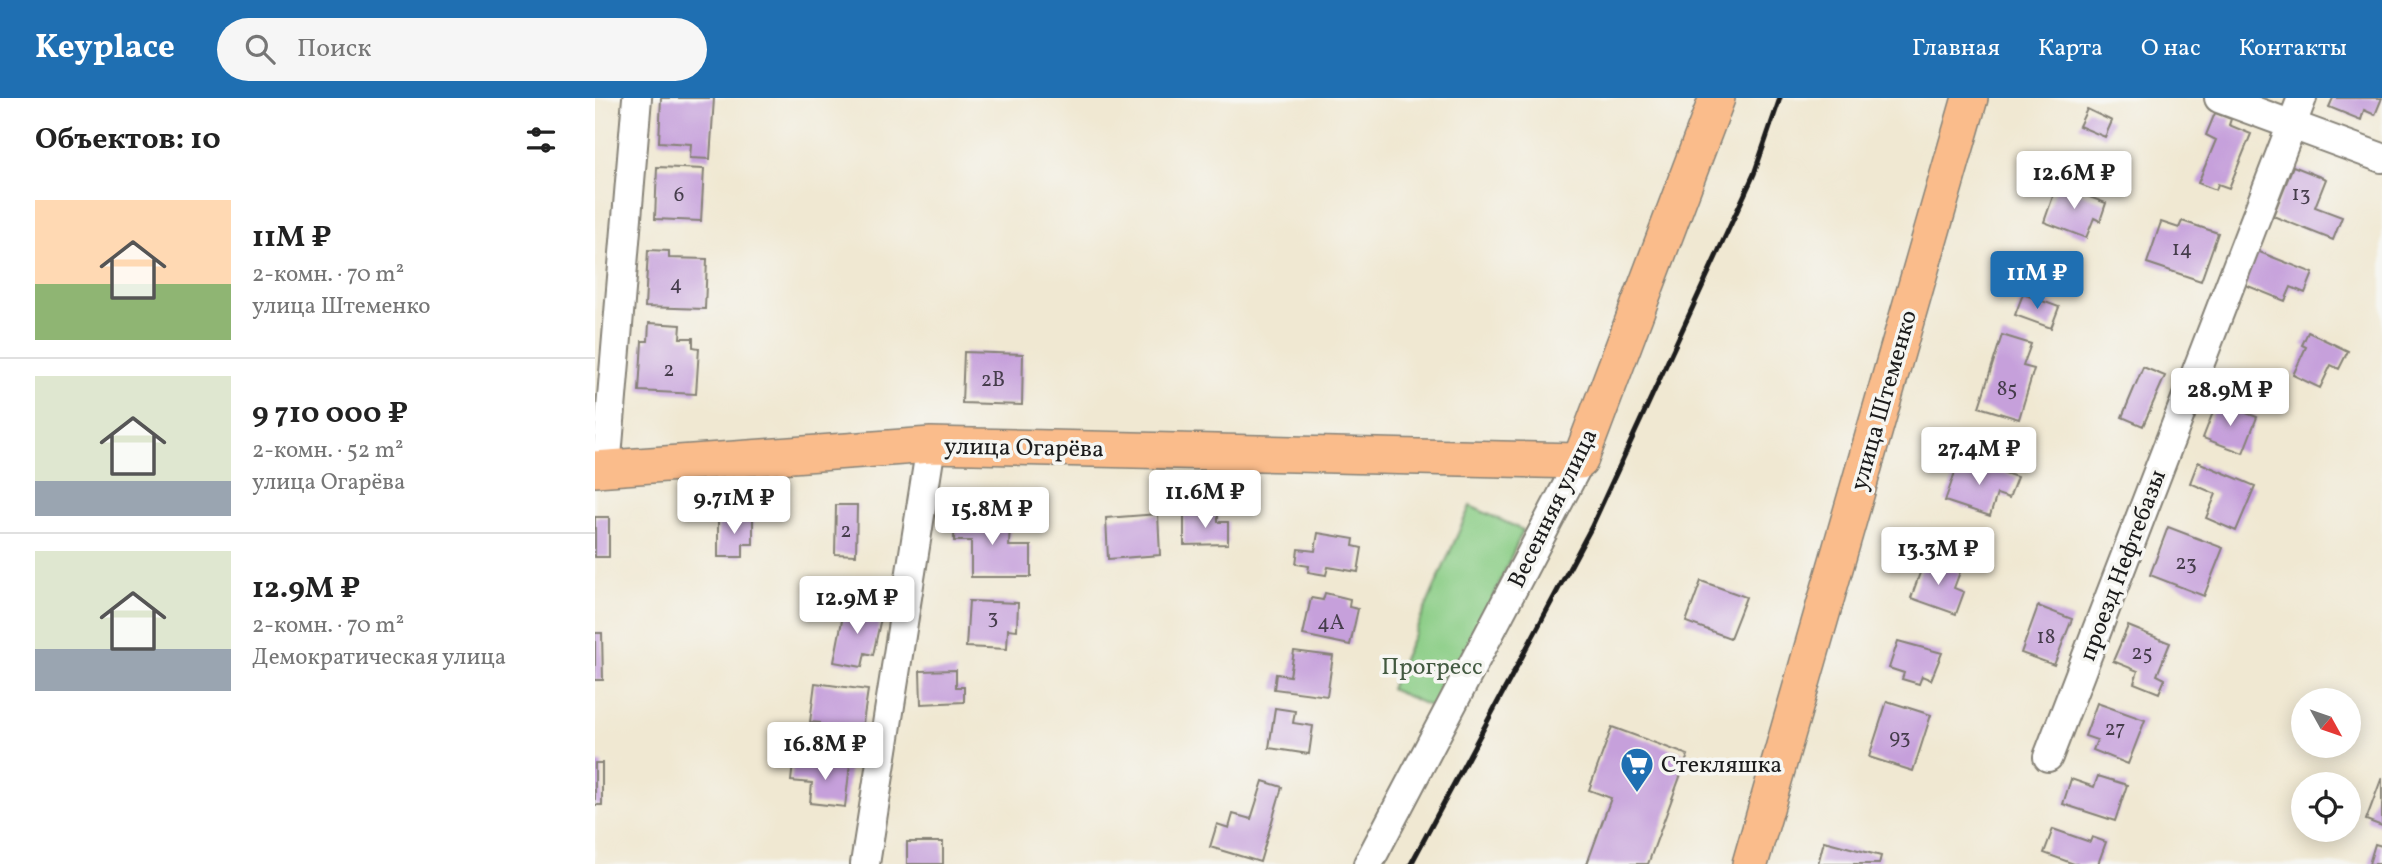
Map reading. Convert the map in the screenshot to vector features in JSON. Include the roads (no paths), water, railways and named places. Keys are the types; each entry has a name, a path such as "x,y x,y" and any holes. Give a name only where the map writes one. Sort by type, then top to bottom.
{"main road":[{"name":"Весенняя улица","path":"1580,461 1717,98"},
{"name":"улица Штеменко","path":"1750,864 1970,98"},
{"name":"улица Огарёва","path":"601,469 932,445 1580,461"}],"street":[{"path":"601,469 637,98"},
{"path":"2220,98 2382,158"},
{"name":"проезд Нефтебазы","path":"2048,757 2302,98"},
{"path":"865,864 932,445"},
{"name":"Весенняя улица","path":"1368,864 1580,461"}],"railway":[{"path":"1411,864 1591,528 1754,174 1780,98"}],"place":[{"name":"Стекляшка","path":"1637,794"}],"park label":[{"name":"Прогресс","path":"1432,666"}]}
